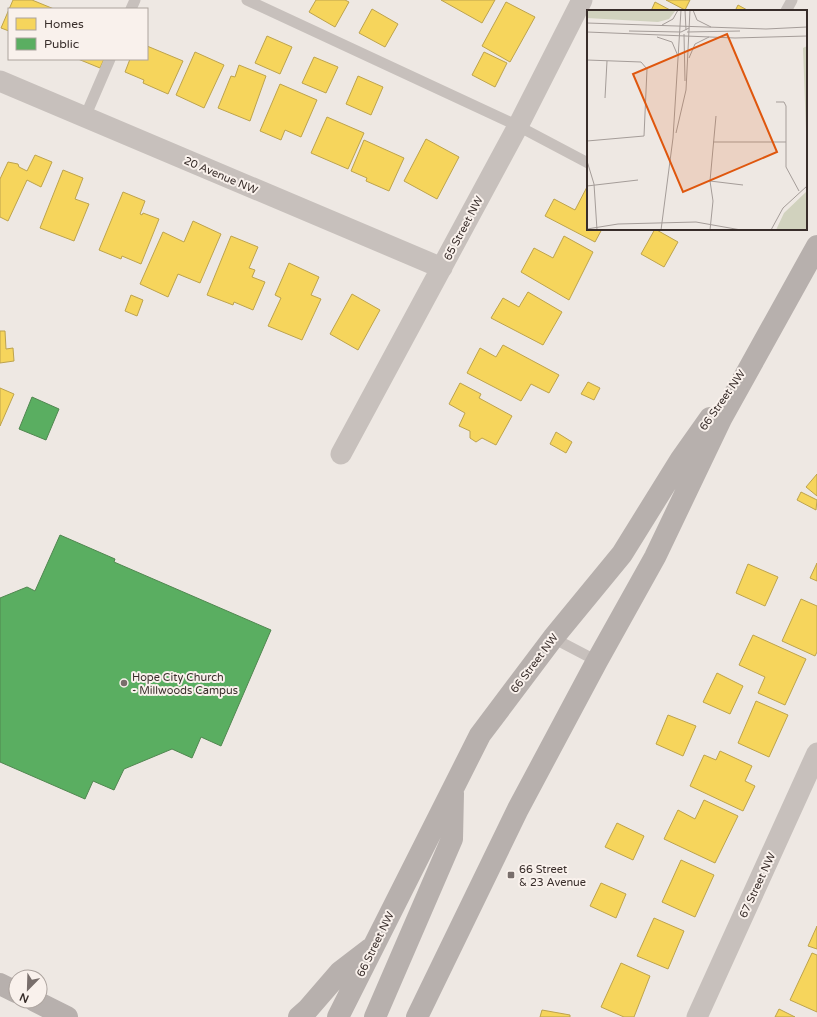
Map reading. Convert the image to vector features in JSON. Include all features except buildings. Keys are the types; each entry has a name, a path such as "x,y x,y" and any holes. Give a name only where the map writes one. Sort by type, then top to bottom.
{"main road":[{"name":"66 Street NW","path":"417,1017 518,810 597,661 655,557 721,419 817,246"},
{"name":"66 Street NW","path":"338,1017 453,786 480,736 553,638 622,554 681,459 768,333"},
{"path":"376,1017 452,839 453,786"},
{"path":"299,1017 308,1010 340,972 374,946"},
{"path":"429,1017 433,985"},
{"path":"48,1008 67,1017"}],"street":[{"name":"65 Street NW","path":"341,454 518,126 582,0"},
{"name":"20 Avenue NW","path":"0,81 442,268"},
{"name":"67 Street NW","path":"697,1017 817,754"}],"lane":[{"path":"248,0 518,126 587,162"},
{"path":"787,10 792,0"},
{"path":"85,117 110,60"},
{"path":"553,638 597,661"}],"place":[{"name":"Hope City Church - Millwoods Campus","path":"124,683"},
{"name":"66 Street & 23 Avenue","path":"511,875"}]}
